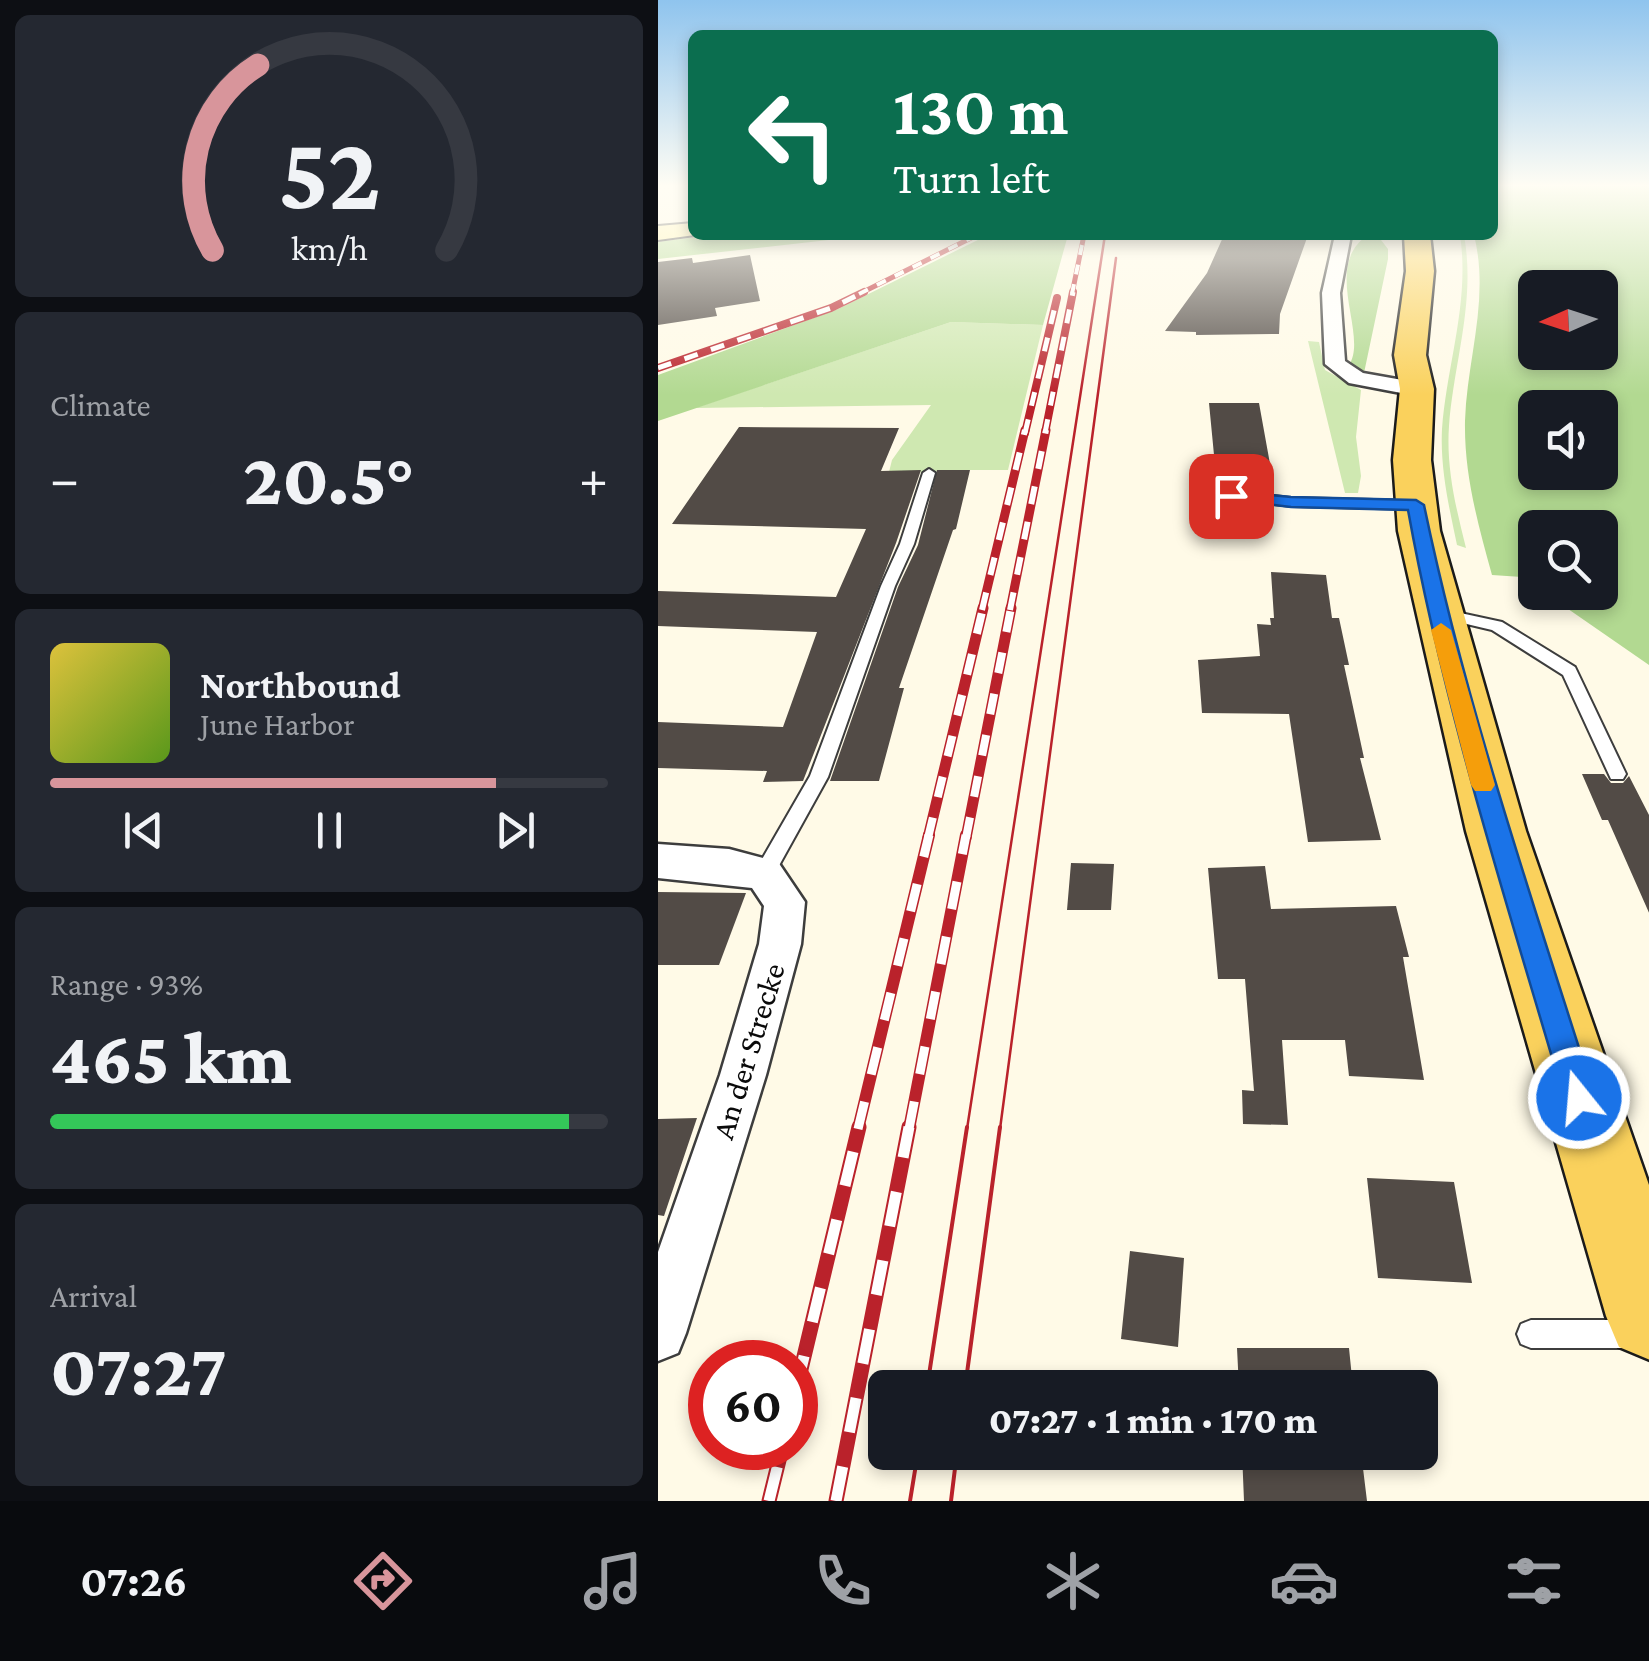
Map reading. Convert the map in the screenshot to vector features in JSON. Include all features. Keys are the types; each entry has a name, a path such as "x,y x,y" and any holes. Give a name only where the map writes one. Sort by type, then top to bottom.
{"main road":[{"path":"1418,255 1419,300 1410,356 1429,374 1412,433 1416,505 1437,613 1496,832 1626,1204 1650,1316"}],"street":[{"path":"1339,255 1331,293 1335,364 1357,378 1429,374"},
{"path":"658,861 729,866 764,874"},
{"name":"An der Strecke","path":"658,1332 743,1074 780,944 785,902 764,874"}],"lane":[{"path":"764,874 818,777 888,586 908,544 928,473"},
{"path":"1231,496 1291,502 1416,505"},
{"path":"1437,613 1497,626 1569,672 1617,774"},
{"path":"1531,1334 1650,1334"}],"green space":[{"path":"658,255 693,255 658,259"},
{"path":"947,255 1062,255 1043,325 951,322 658,421 658,375 838,309"},
{"path":"1352,255 1388,255 1364,373 1349,365 1354,336 1348,264"},
{"path":"1462,255 1467,255 1467,284 1448,442 1466,548 1457,545 1442,444 1460,308"},
{"path":"1477,255 1649,255 1649,665 1570,610 1618,610 1618,510 1518,510 1518,577 1492,575 1469,480 1465,441 1480,282"},
{"path":"951,322 1043,325 1008,470 945,470 888,476 892,460 931,405 695,408"},
{"path":"1308,341 1319,342 1325,370 1361,390 1356,437 1361,476 1358,493 1345,493"}],"building":[{"path":"750,255 760,301 715,308 717,316 658,325 658,262 692,258 693,263"},
{"path":"1215,255 1301,255 1280,314 1279,334 1196,335 1165,331 1207,273"},
{"path":"1209,403 1259,403 1274,486 1217,486"},
{"path":"739,427 899,428 881,471 921,470 803,781 763,782 767,771 658,768 658,722 783,727 817,632 658,626 658,591 836,597 866,529 672,524"},
{"path":"937,470 970,470 956,529 899,688 904,688 879,781 830,781 898,587 918,545"},
{"path":"1271,572 1326,575 1332,618 1339,618 1349,665 1344,665 1364,758 1360,758 1381,840 1308,842 1289,714 1202,713 1198,660 1260,656 1257,624 1271,625 1270,618 1274,618"},
{"path":"1582,774 1604,774 1611,783 1623,783 1629,776 1650,817 1650,915 1608,820 1602,820"},
{"path":"1071,863 1114,864 1111,910 1067,910"},
{"path":"1265,866 1271,909 1396,906 1409,957 1403,957 1424,1080 1349,1076 1345,1040 1282,1040 1288,1125 1243,1124 1242,1090 1254,1091 1245,979 1218,979 1208,868"},
{"path":"658,892 746,893 719,965 658,965"},
{"path":"697,1118 664,1216 658,1215 658,1119"},
{"path":"1367,1178 1454,1182 1472,1283 1378,1278"},
{"path":"1130,1251 1184,1258 1178,1347 1121,1339"},
{"path":"1237,1348 1349,1348 1351,1370 1238,1370"},
{"path":"1243,1470 1363,1470 1367,1501 1244,1501"}],"tram line":[{"path":"967,1129 1102,255"},
{"path":"1000,1129 1116,258"},
{"path":"930,1370 967,1127"},
{"path":"967,1370 1000,1127"},
{"path":"910,1501 915,1470"},
{"path":"951,1501 955,1470"}],"railway":[{"path":"859,294 937,255"},
{"path":"1072,294 1080,255"},
{"path":"658,368 831,308 864,292"},
{"path":"1045,433 1073,292"},
{"path":"1025,433 1057,298"},
{"path":"982,610 1025,430"},
{"path":"1010,610 1046,430"},
{"path":"928,838 983,608"},
{"path":"966,838 1011,608"},
{"path":"858,1129 929,835"},
{"path":"909,1129 966,835"},
{"path":"808,1340 859,1127"},
{"path":"836,1501 909,1127"},
{"path":"769,1501 777,1470"}],"slow traffic":[{"path":"1441,630 1483,785"}],"route":[{"path":"1231,496 1291,502 1416,505 1437,613 1496,832 1579,1098"}]}
